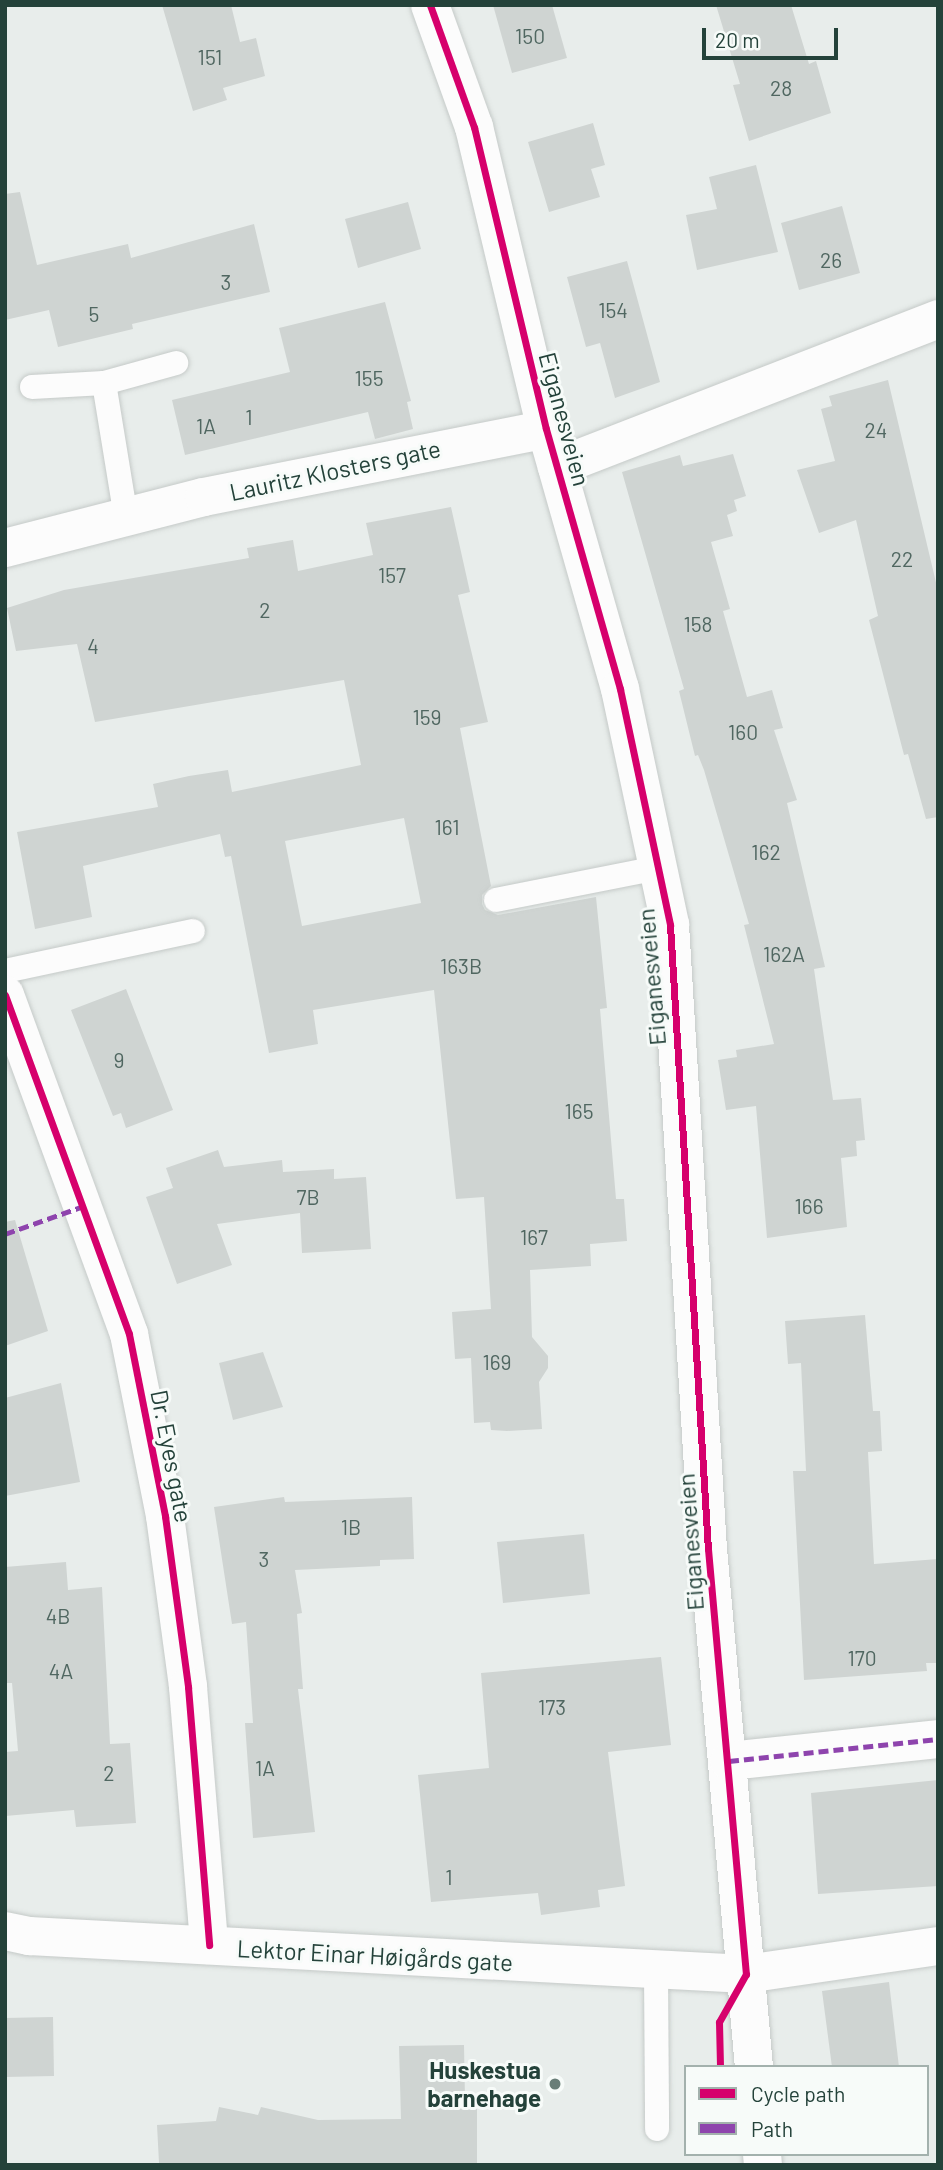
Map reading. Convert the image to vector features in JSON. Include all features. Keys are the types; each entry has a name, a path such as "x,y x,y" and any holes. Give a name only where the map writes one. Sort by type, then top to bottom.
{"street":[{"name":"Eiganesveien","path":"430,5 474,127 546,429 620,689 670,925 708,1549 729,1760 754,2065"},
{"path":"557,467 938,319"},
{"name":"Lauritz Klosters gate","path":"5,548 359,464 546,429"},
{"name":"Dr. Eyes gate","path":"5,995 129,1334 169,1542 188,1687 209,1945"},
{"path":"729,1760 938,1739"},
{"name":"Lektor Einar Høigårds gate","path":"5,1931 29,1936 746,1974 938,1946"}],"lane":[{"path":"32,387 104,383 176,363"},
{"path":"104,383 127,517"},
{"name":"Eiganesveien","path":"495,900 658,868"},
{"path":"5,971 193,931"},
{"path":"656,1971 657,2129"}],"building":[{"path":"162,5 231,5 240,42 256,38 265,76 223,88 227,100 193,111"},
{"path":"493,5 552,5 567,58 512,73"},
{"path":"716,5 791,5 809,64 816,61 831,113 749,141 733,85 740,84"},
{"path":"593,123 605,165 591,169 600,197 549,212 528,142"},
{"path":"756,165 778,252 697,270 686,215 717,209 709,177"},
{"path":"20,192 37,265 128,244 131,258 254,224 270,292 132,324 133,329 58,347 49,310 5,320 5,194"},
{"path":"408,202 421,249 358,268 345,219"},
{"path":"842,206 860,273 799,290 781,223"},
{"path":"627,261 660,382 615,398 600,343 586,347 567,277"},
{"path":"385,302 411,401 407,402 413,429 375,439 368,412 185,455 172,400 290,372 279,328"},
{"path":"888,380 938,591 938,817 926,819 908,754 904,755 869,620 878,616 856,520 819,533 797,470 835,461 821,409 832,406 829,396"},
{"path":"733,454 746,496 734,500 737,511 727,515 733,536 711,542 730,609 723,611 747,697 772,690 783,728 774,730 797,800 787,803 825,967 814,969 833,1100 861,1098 865,1140 856,1141 857,1156 841,1158 847,1227 767,1238 756,1106 726,1110 718,1060 737,1057 736,1050 774,1044 744,925 749,924 704,770 698,755 695,756 679,691 684,689 622,472 680,455 683,466"},
{"path":"451,507 470,592 458,595 488,722 460,728 491,886 482,895 485,910 498,915 596,897 607,1008 600,1009 616,1199 624,1199 627,1241 590,1244 591,1266 530,1270 532,1337 548,1356 548,1368 539,1382 542,1429 491,1430 490,1422 474,1423 471,1358 455,1359 452,1312 491,1309 484,1197 456,1199 434,990 313,1010 318,1044 269,1053 231,856 225,857 220,834 83,866 92,917 35,929 17,832 158,807 153,784 189,776 228,770 232,792 361,765 344,680 95,722 77,644 16,651 7,608 64,590 249,558 247,548 293,540 298,571 373,555 366,523","holes":["404,818 421,903 302,926 285,841"]},
{"path":"126,989 173,1110 126,1128 121,1113 113,1116 71,1010"},
{"path":"218,1150 224,1167 282,1160 283,1172 334,1169 334,1179 366,1177 371,1249 302,1253 300,1213 217,1224 232,1265 177,1284 146,1197 173,1188 166,1168"},
{"path":"15,1220 48,1331 5,1346 5,1222"},
{"path":"865,1315 873,1411 880,1411 882,1451 868,1452 874,1564 938,1559 938,1663 926,1663 927,1671 804,1680 793,1471 806,1471 801,1363 788,1364 785,1321"},
{"path":"263,1352 283,1407 233,1420 219,1363"},
{"path":"61,1383 80,1482 5,1496 5,1398"},
{"path":"284,1497 285,1502 412,1497 414,1559 380,1560 380,1566 295,1570 302,1613 297,1614 303,1689 298,1689 315,1832 253,1838 245,1723 253,1723 246,1622 232,1624 214,1507"},
{"path":"584,1534 590,1594 503,1603 497,1542"},
{"path":"66,1562 68,1590 102,1587 110,1744 130,1743 136,1823 76,1827 74,1810 5,1816 5,1752 18,1751 12,1683 5,1683 5,1567"},
{"path":"661,1657 671,1745 608,1752 625,1886 598,1890 600,1907 541,1915 538,1893 431,1902 418,1775 489,1768 481,1673"},
{"path":"938,1780 938,1886 818,1894 811,1793"},
{"path":"889,1982 899,2065 832,2065 822,1991"},
{"path":"53,2017 54,2076 5,2077 5,2018"},
{"path":"464,2045 465,2100 477,2100 477,2165 159,2163 157,2125 216,2121 219,2107 258,2115 261,2107 318,2120 401,2119 399,2046"}],"marked path":[{"path":"5,1234 84,1206"},
{"path":"729,1761 938,1739"}],"cycle path":[{"path":"430,5 474,127 546,429 620,689 670,925 708,1549 746,1974 719,2022 720,2065"},
{"path":"5,995 129,1334 165,1516 188,1687 209,1945"}],"place":[{"name":"Huskestua barnehage","path":"555,2084"}]}
